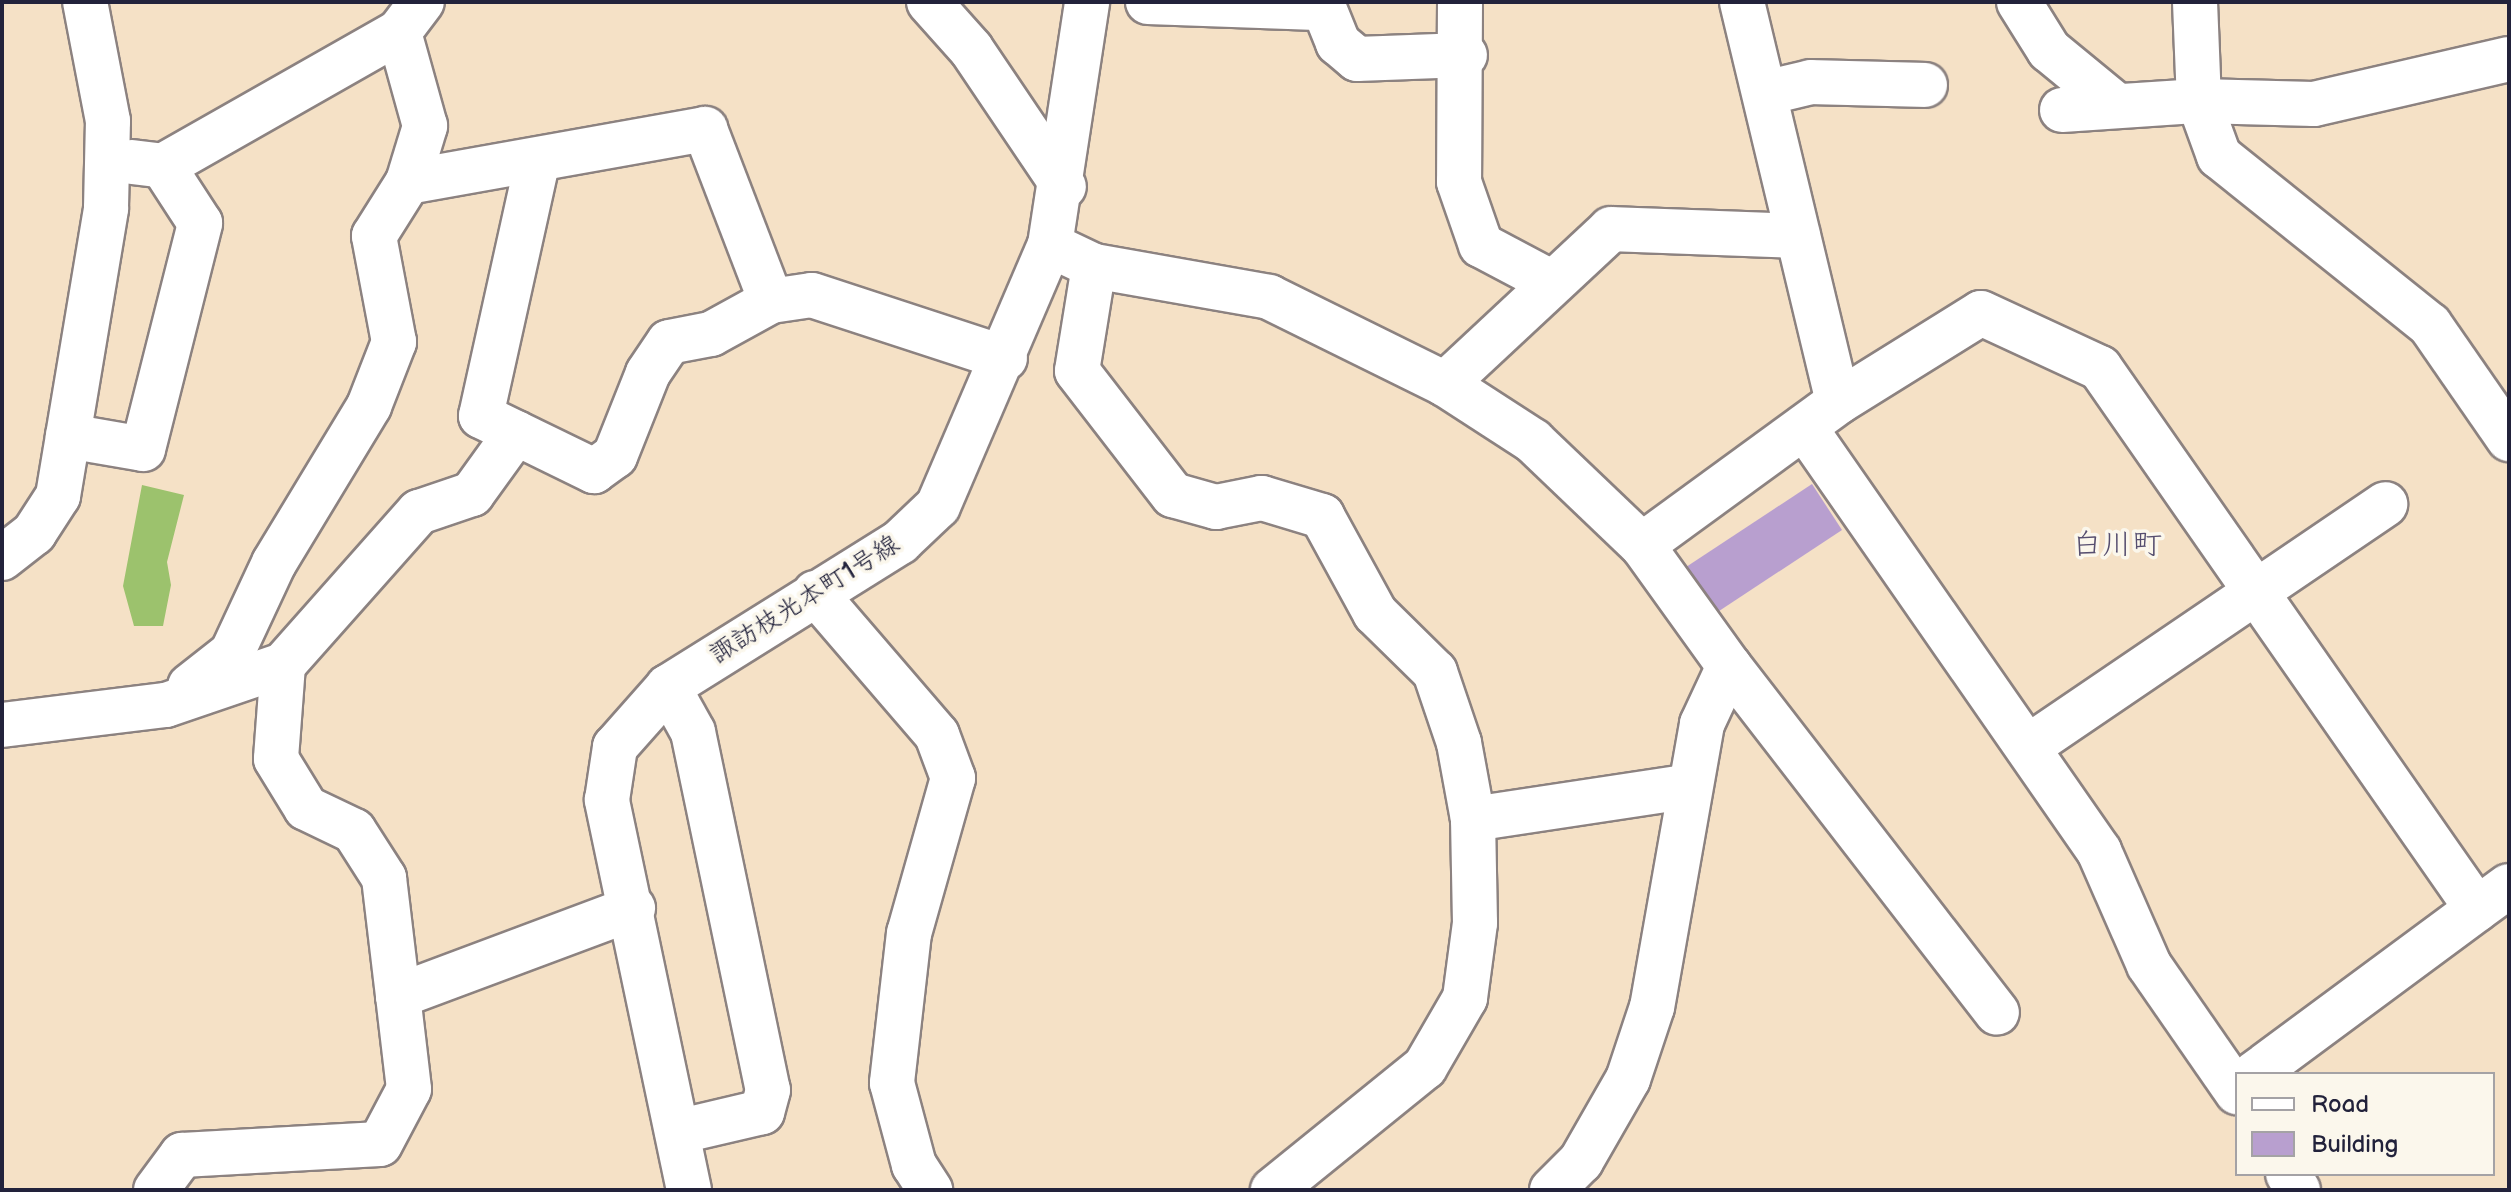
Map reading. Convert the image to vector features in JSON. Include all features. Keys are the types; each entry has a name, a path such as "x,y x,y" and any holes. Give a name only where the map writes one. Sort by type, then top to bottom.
{"street":[{"path":"2,558 34,533 58,496 110,159 85,2"},
{"path":"929,2 971,49 1064,187"},
{"name":"諏訪枝光本町1号線","path":"689,1190 633,908 607,800 615,747 668,687 900,542 938,506 1005,358 1050,245 1064,187 1087,2"},
{"path":"1148,2 1324,8 1338,43 1357,59 1465,55"},
{"path":"1460,2 1465,55 1459,182 1481,245 1549,281"},
{"path":"1742,2 1798,236 1822,416 2028,747 2099,851 2149,965 2235,1077"},
{"path":"2019,2 2049,50 2116,105"},
{"path":"2195,2 2199,101 2219,156 2430,325 2509,439"},
{"path":"110,159 163,166 411,17 425,126 408,182 374,236 394,342 369,406 274,563 232,653 166,705"},
{"path":"2062,110 2199,101 2314,104 2509,59"},
{"path":"1765,93 1811,82 1925,85"},
{"path":"408,182 537,164 705,129 771,301"},
{"path":"537,164 481,416 594,471 615,456 648,373 669,342 711,334 771,301 812,295 1005,358"},
{"path":"68,436 143,449 200,223 163,166"},
{"path":"1445,384 1549,281 1611,229 1798,236"},
{"path":"1050,245 1094,266 1269,297 1445,384 1533,441 1642,545 1729,666 1997,1013"},
{"path":"1094,266 1077,371 1169,498 1216,507 1262,498 1322,516 1375,613 1435,672 1473,819 1475,923 1465,998 1425,1067 1273,1190"},
{"path":"1642,545 1822,416 1981,313 2100,368 2258,591 2493,898 2259,1072"},
{"path":"2,725 166,705 283,665 419,512 472,494 516,433"},
{"path":"2028,747 2385,504"},
{"path":"815,593 937,735 953,778 909,933 892,1083 914,1165 930,1190"},
{"path":"156,1190 182,1155 380,1144 409,1089 384,878 354,831 306,808 276,759 283,665"},
{"path":"1552,1190 1581,1161 1628,1079 1652,1007 1702,724 1729,666"},
{"path":"668,687 693,732 768,1090 762,1112 677,1132"},
{"path":"1473,819 1690,786"},
{"path":"398,996 633,908"}],"green space":[{"path":"142,485 184,495 167,562 171,585 163,626 134,626 123,586"}],"building":[{"path":"1812,484 1842,530 1710,617 1680,571"}],"district":[{"name":"白川町","path":"2117,545"}]}
